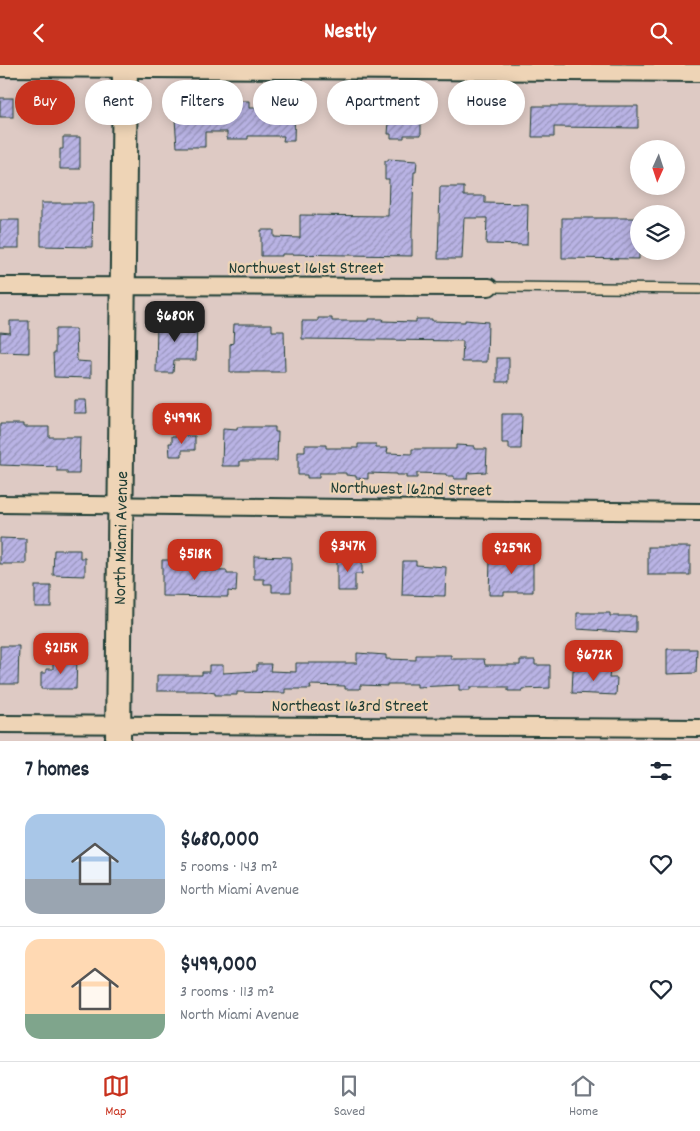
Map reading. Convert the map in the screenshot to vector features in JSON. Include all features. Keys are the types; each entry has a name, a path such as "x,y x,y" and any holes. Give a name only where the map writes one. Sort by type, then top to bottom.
{"street":[{"path":"0,68 125,67 700,73"},
{"name":"North Miami Avenue","path":"118,733 125,67"},
{"name":"Northwest 161st Street","path":"0,286 123,288 489,287"},
{"name":"Northwest 162nd Street","path":"0,505 700,512"},
{"name":"Northeast 163rd Street","path":"0,724 118,733 700,728"}],"lane":[{"path":"489,287 700,289"}],"building":[{"path":"0,98 13,98 13,117 0,117"},
{"path":"243,101 249,101 249,108 253,108 253,125 294,125 294,141 283,141 284,136 248,136 248,139 227,139 227,132 205,132 205,147 177,147 175,125 243,125"},
{"path":"533,106 638,106 638,128 554,127 554,137 532,137"},
{"path":"389,125 421,125 421,135 404,135 404,138 391,138 391,134 388,134"},
{"path":"63,137 80,137 80,169 60,169 60,149 63,149"},
{"path":"388,159 417,161 416,172 414,172 412,256 282,254 282,256 261,256 261,230 274,230 274,237 300,238 300,215 388,216 389,179 385,179 385,161 388,161"},
{"path":"440,187 464,187 464,196 485,196 485,203 528,204 527,245 486,244 487,218 464,218 462,259 438,259"},
{"path":"41,203 93,203 92,247 41,246"},
{"path":"562,218 630,218 630,259 562,258"},
{"path":"0,220 19,220 19,248 0,248"},
{"path":"318,318 332,318 332,321 383,319 382,321 416,322 416,319 432,319 432,321 465,322 465,320 488,322 487,362 462,362 463,341 302,339 302,321 318,321"},
{"path":"157,320 197,320 196,360 174,360 173,373 156,373"},
{"path":"10,321 29,321 29,353 0,352 0,332 10,333"},
{"path":"234,324 272,324 272,331 284,331 285,372 230,372 230,344 233,343"},
{"path":"55,329 76,329 77,361 91,362 91,378 54,377"},
{"path":"497,358 509,358 509,382 497,382"},
{"path":"74,400 86,400 87,413 74,413"},
{"path":"502,414 522,414 521,449 509,449 509,443 502,443"},
{"path":"0,424 23,424 23,427 49,427 49,437 80,437 79,474 67,474 67,471 57,471 57,467 0,465"},
{"path":"237,427 275,427 275,432 278,432 277,461 240,461 240,466 222,466 223,429 237,430"},
{"path":"172,436 195,436 195,450 182,450 182,456 170,456 169,443 172,443"},
{"path":"358,444 376,444 376,448 388,448 387,453 412,454 412,449 456,449 456,445 474,446 474,449 487,449 486,472 468,473 467,479 454,479 454,476 446,476 446,474 417,473 417,478 406,478 406,475 368,473 368,479 356,478 356,476 346,475 346,473 319,473 319,478 307,478 307,475 298,475 298,452 305,452 305,445 326,445 326,448 358,448"},
{"path":"0,538 26,539 26,564 0,564"},
{"path":"648,547 690,547 690,575 648,575"},
{"path":"54,550 80,550 80,558 85,558 85,576 53,575"},
{"path":"515,555 533,555 533,592 504,592 504,595 489,595 490,560 515,560"},
{"path":"254,556 291,557 291,592 272,592 272,584 264,584 264,579 254,579"},
{"path":"337,557 362,557 362,574 355,574 355,591 337,591"},
{"path":"162,560 192,560 192,570 227,571 227,574 237,574 236,592 228,591 228,597 162,596"},
{"path":"403,561 416,561 416,565 446,567 445,596 402,595"},
{"path":"35,586 51,586 51,607 35,607"},
{"path":"577,613 610,613 610,616 636,616 636,633 577,629"},
{"path":"0,646 19,646 18,684 0,684"},
{"path":"667,649 697,649 696,673 667,674"},
{"path":"357,653 386,655 386,659 416,660 416,655 451,655 451,659 484,659 485,665 520,665 520,660 535,660 535,665 550,665 550,688 508,691 508,687 470,687 470,690 459,690 459,685 417,687 417,684 387,684 387,686 360,685 360,689 345,689 345,686 310,685 311,689 285,689 285,693 237,692 237,695 215,695 215,693 202,691 157,691 157,675 202,675 202,672 209,672 209,665 223,665 223,673 257,671 257,664 271,664 270,671 296,672 296,663 357,663"},
{"path":"53,658 77,658 76,689 41,689 41,673 46,673 46,669 53,669"},
{"path":"582,666 600,666 600,671 610,671 609,678 617,678 616,695 572,693 573,670 582,670"}]}
